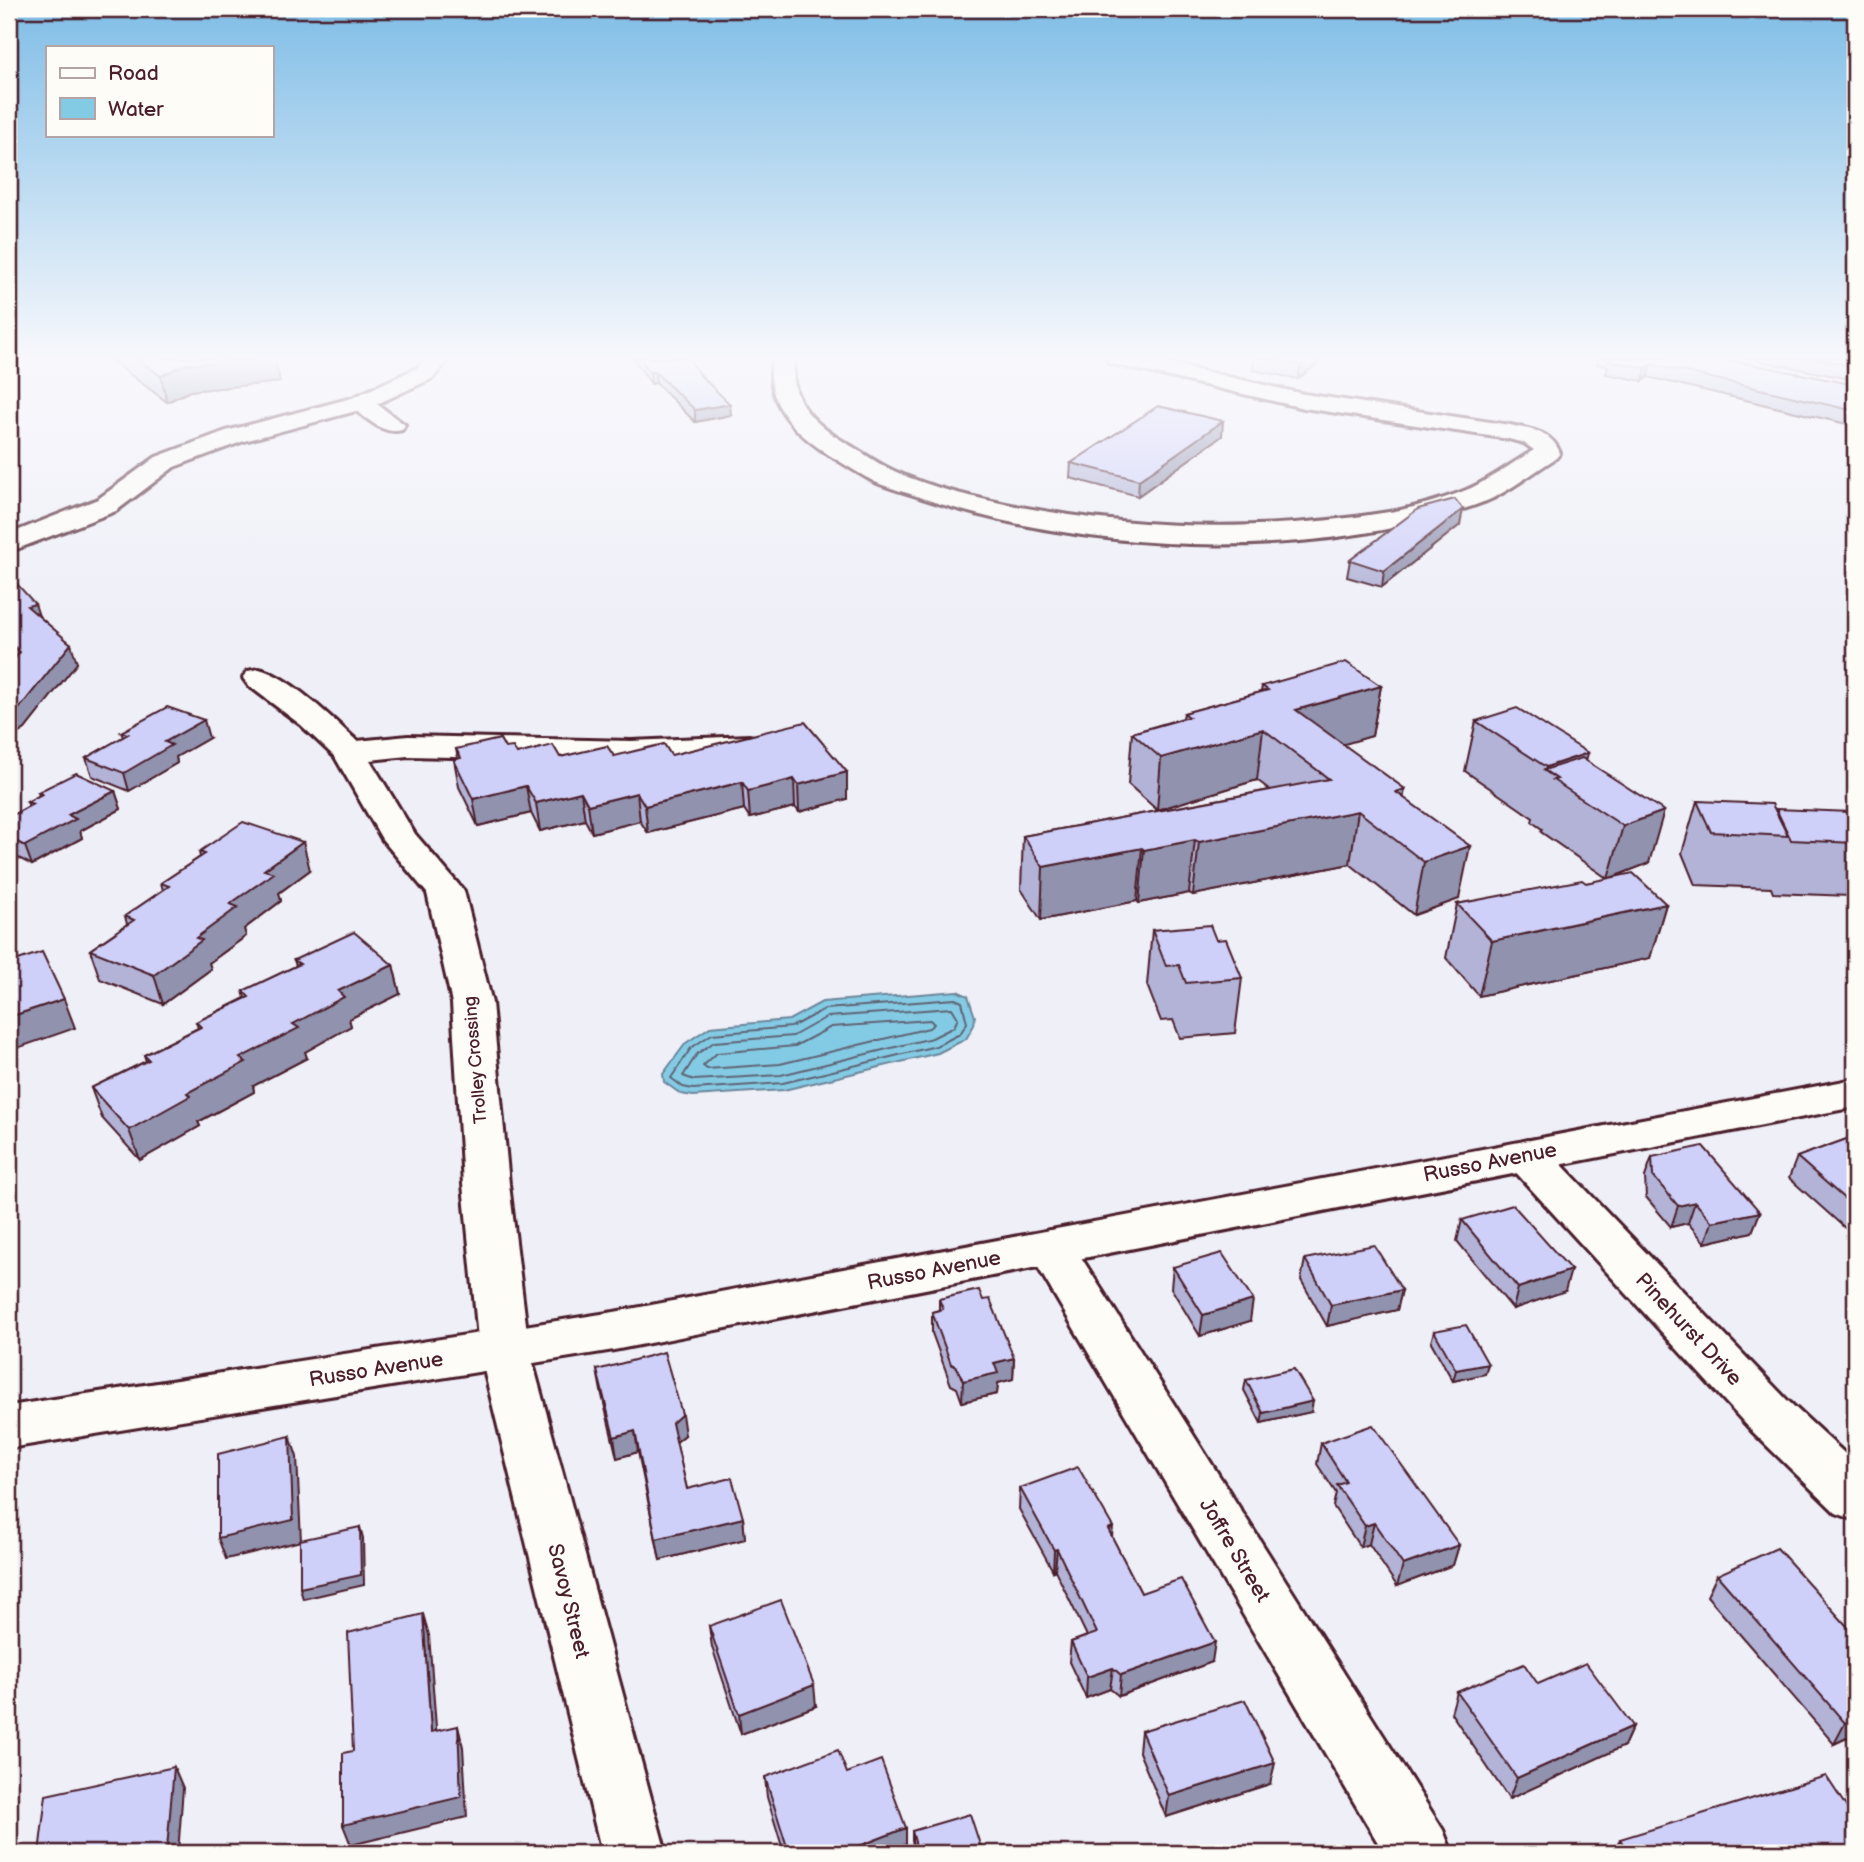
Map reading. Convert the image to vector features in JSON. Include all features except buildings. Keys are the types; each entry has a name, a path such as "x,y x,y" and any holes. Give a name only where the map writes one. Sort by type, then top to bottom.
{"street":[{"path":"9,544 107,505 165,462 196,445"},
{"path":"827,445 853,462 911,488 952,501 1004,514 1078,526 1189,536 1326,529 1436,510 1481,495 1517,477 1546,453 1544,445"},
{"name":"Trolley Crossing","path":"259,678 313,718 349,752 400,839 445,891 472,1003 486,1184 504,1349"},
{"path":"349,752 408,746 631,751 765,746"},
{"name":"Russo Avenue","path":"9,1427 628,1329 1855,1093"},
{"name":"Pinehurst Drive","path":"1527,1156 1770,1416 1855,1497"},
{"name":"Joffre Street","path":"1050,1247 1420,1853"},
{"name":"Savoy Street","path":"504,1349 634,1853"}],"water":[{"path":"957,991 968,996 975,1017 974,1025 966,1039 938,1053 784,1090 693,1096 681,1094 664,1082 663,1074 686,1043 710,1027 789,1020 822,1002"}]}
